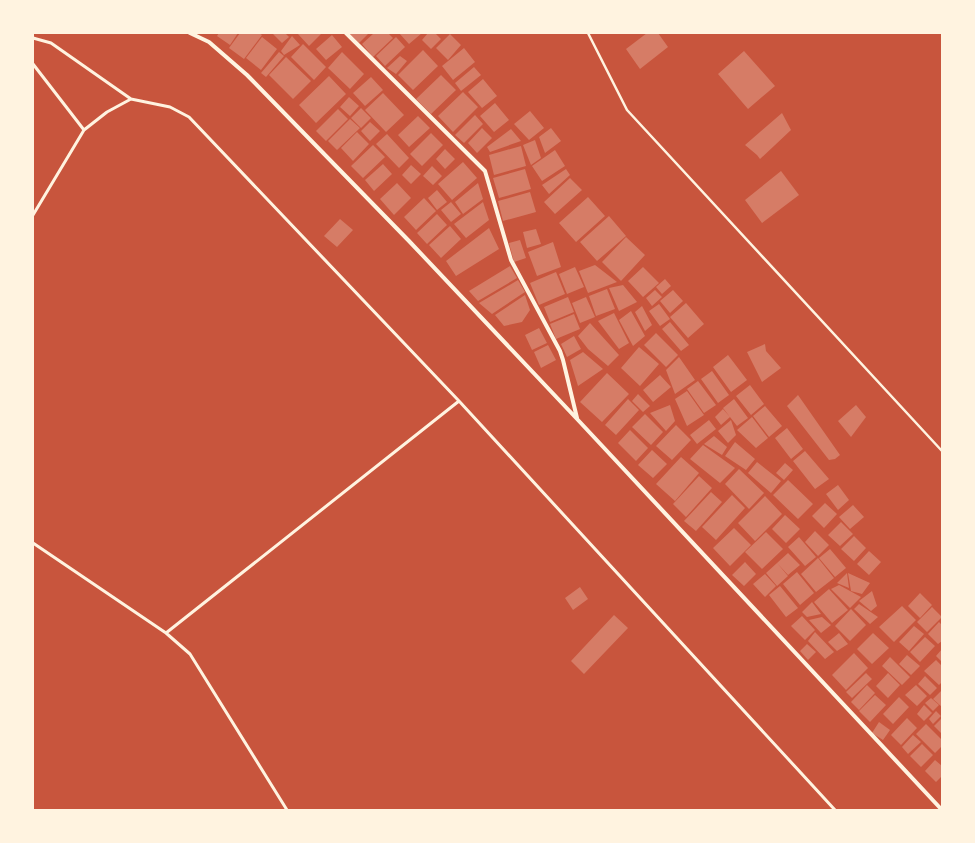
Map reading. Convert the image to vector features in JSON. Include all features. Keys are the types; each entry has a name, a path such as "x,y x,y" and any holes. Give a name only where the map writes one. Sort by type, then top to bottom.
{"street":[{"path":"190,33 209,42 246,75 409,241 942,810"},
{"path":"346,33 485,172 511,260 527,287 562,356 578,420"}],"lane":[{"path":"33,38 51,43 131,99 170,107 189,117 459,402 835,810"},
{"path":"33,64 84,130"},
{"path":"33,214 84,130 107,112 131,99"},
{"path":"166,633 459,402"},
{"path":"33,543 166,633 190,654 287,810"}],"path":[{"path":"588,33 627,110 942,451"}],"building":[{"path":"219,33 238,33 230,45 217,36"},
{"path":"240,33 259,33 262,35 244,59 229,48"},
{"path":"272,33 285,33 289,37 282,43"},
{"path":"322,33 309,46 298,34"},
{"path":"349,33 369,33 359,43"},
{"path":"374,33 388,33 393,38 373,57 362,44"},
{"path":"399,33 422,33 409,44"},
{"path":"428,33 435,33 441,39 431,49 422,40"},
{"path":"647,33 658,33 668,47 640,69 626,49"},
{"path":"450,34 461,45 448,60 436,48"},
{"path":"332,35 342,47 326,60 316,49"},
{"path":"292,36 300,45 284,55 281,51"},
{"path":"262,37 277,49 261,70 246,58"},
{"path":"396,37 405,47 385,66 376,56"},
{"path":"303,44 326,67 314,80 291,57"},
{"path":"464,48 475,62 453,80 442,66"},
{"path":"423,50 438,66 413,90 398,75"},
{"path":"744,51 775,86 748,109 718,74"},
{"path":"279,52 284,56 266,77 261,73"},
{"path":"342,52 364,74 350,89 328,68"},
{"path":"400,56 407,61 396,74 387,68"},
{"path":"286,57 311,81 293,99 269,75"},
{"path":"474,67 481,75 461,91 455,83"},
{"path":"441,75 456,90 431,114 416,99"},
{"path":"329,76 346,94 316,123 299,105"},
{"path":"371,77 383,90 365,106 353,93"},
{"path":"483,79 497,96 482,108 468,92"},
{"path":"463,92 478,107 453,132 438,116"},
{"path":"383,93 404,115 386,132 365,110"},
{"path":"349,97 359,106 350,116 340,107"},
{"path":"495,103 509,120 494,132 480,116"},
{"path":"361,108 371,118 361,128 351,118"},
{"path":"338,109 348,119 326,141 316,131"},
{"path":"530,111 544,128 529,140 514,124"},
{"path":"782,113 791,130 760,159 745,145"},
{"path":"475,115 483,124 464,143 455,135"},
{"path":"418,116 430,128 409,147 398,135"},
{"path":"350,119 360,128 337,150 328,141"},
{"path":"370,122 380,131 370,141 361,131"},
{"path":"482,128 492,138 477,153 468,143"},
{"path":"551,128 561,141 545,153 539,137"},
{"path":"511,129 521,141 490,152 487,147"},
{"path":"357,132 369,144 353,161 341,148"},
{"path":"431,133 443,145 422,166 410,154"},
{"path":"387,134 409,158 399,168 376,144"},
{"path":"535,140 541,158 531,165 523,145"},
{"path":"373,145 385,157 363,178 351,166"},
{"path":"521,146 526,166 494,175 489,155"},
{"path":"445,149 455,159 445,169 436,159"},
{"path":"555,150 565,166 542,181 532,166"},
{"path":"463,162 477,178 452,200 438,184"},
{"path":"383,164 392,174 374,191 365,180"},
{"path":"411,165 421,174 411,184 402,175"},
{"path":"432,166 442,176 433,185 423,176"},
{"path":"525,169 531,189 499,198 493,178"},
{"path":"566,169 570,175 549,194 542,185"},
{"path":"781,171 799,195 762,223 745,200"},
{"path":"570,178 582,190 555,214 544,202"},
{"path":"397,183 411,198 394,215 380,199"},
{"path":"478,183 483,199 463,214 455,202"},
{"path":"437,190 447,202 437,210 428,198"},
{"path":"530,192 536,212 503,221 498,201"},
{"path":"588,197 605,216 576,242 559,223"},
{"path":"424,198 436,211 416,230 404,217"},
{"path":"451,202 461,214 451,222 441,210"},
{"path":"483,202 489,220 466,238 454,224"},
{"path":"437,214 447,225 427,244 417,233"},
{"path":"609,216 626,236 597,261 580,242"},
{"path":"340,219 353,230 337,247 324,236"},
{"path":"450,226 461,239 441,258 429,245"},
{"path":"489,228 499,249 456,276 446,261"},
{"path":"536,229 541,244 527,248 523,232"},
{"path":"626,237 645,255 621,281 602,262"},
{"path":"520,240 526,258 514,262 509,243"},
{"path":"553,242 561,267 537,276 528,252"},
{"path":"595,265 617,282 588,293 579,271"},
{"path":"510,266 517,278 478,301 469,291"},
{"path":"575,267 584,287 567,294 559,274"},
{"path":"643,267 659,283 643,297 628,281"},
{"path":"556,272 565,294 539,305 530,283"},
{"path":"665,279 671,286 662,294 656,287"},
{"path":"518,280 525,292 492,314 479,303"},
{"path":"623,285 637,302 619,311 609,288"},
{"path":"607,289 615,309 596,316 589,296"},
{"path":"655,290 662,297 652,306 646,298"},
{"path":"673,290 683,301 670,313 660,301"},
{"path":"525,295 530,310 522,322 504,326 495,315"},
{"path":"568,297 574,312 550,322 544,307"},
{"path":"586,297 595,317 580,323 572,303"},
{"path":"686,303 704,324 688,338 670,317"},
{"path":"659,304 670,319 660,326 649,311"},
{"path":"642,306 652,325 645,331 635,312"},
{"path":"631,311 645,336 633,346 619,320"},
{"path":"614,313 629,343 619,349 598,321"},
{"path":"574,314 580,329 556,339 550,324"},
{"path":"670,322 689,345 681,351 662,329"},
{"path":"590,323 619,355 608,366 588,349 578,336"},
{"path":"539,328 547,343 532,350 525,335"},
{"path":"656,333 678,355 666,367 644,345"},
{"path":"574,336 581,349 567,357 561,344"},
{"path":"765,344 766,351 781,368 762,382 747,352"},
{"path":"548,345 556,360 541,368 534,352"},
{"path":"639,347 659,364 640,386 621,368"},
{"path":"583,352 603,369 578,386 570,360"},
{"path":"728,355 747,380 731,392 713,367"},
{"path":"679,357 695,380 675,394 666,370"},
{"path":"712,371 729,395 718,403 701,379"},
{"path":"607,373 629,394 602,422 580,402"},
{"path":"660,375 671,387 653,402 643,390"},
{"path":"698,381 716,405 704,413 687,389"},
{"path":"750,385 764,404 751,415 736,396"},
{"path":"687,391 704,415 687,426 675,399"},
{"path":"638,394 650,406 643,412 632,401"},
{"path":"798,395 840,455 835,459 829,460 787,406"},
{"path":"628,399 639,410 616,435 605,425"},
{"path":"734,399 748,418 737,426 723,408"},
{"path":"670,405 675,421 666,431 650,413"},
{"path":"856,405 866,417 851,437 838,421"},
{"path":"765,406 782,426 769,437 753,416"},
{"path":"723,409 730,417 721,425 715,417"},
{"path":"645,414 663,432 651,445 632,427"},
{"path":"752,417 768,438 756,448 737,430"},
{"path":"709,420 716,429 697,444 690,435"},
{"path":"731,420 736,435 728,443 718,431"},
{"path":"676,425 691,440 672,460 656,446"},
{"path":"787,428 803,449 791,459 775,438"},
{"path":"630,430 648,448 636,461 618,443"},
{"path":"714,436 727,447 722,455 704,444"},
{"path":"735,442 755,459 746,470 725,456"},
{"path":"703,445 735,468 720,483 690,459"},
{"path":"652,450 667,464 653,478 638,465"},
{"path":"805,451 829,479 815,489 793,461"},
{"path":"681,457 699,473 675,501 656,484"},
{"path":"757,462 781,481 771,493 748,473"},
{"path":"785,463 793,470 784,480 776,473"},
{"path":"739,469 764,493 749,509 725,484"},
{"path":"699,476 712,488 686,517 673,504"},
{"path":"788,480 813,504 798,519 773,495"},
{"path":"838,485 849,500 838,510 826,494"},
{"path":"711,492 722,502 696,531 684,521"},
{"path":"732,495 745,508 716,540 702,527"},
{"path":"765,496 782,514 755,541 738,523"},
{"path":"825,503 837,514 824,528 812,516"},
{"path":"853,505 864,517 850,529 839,517"},
{"path":"785,515 800,529 786,543 772,529"},
{"path":"841,522 853,534 840,546 828,535"},
{"path":"734,528 751,545 730,566 713,548"},
{"path":"815,531 829,545 818,556 805,542"},
{"path":"766,532 783,549 762,569 745,552"},
{"path":"854,536 866,548 854,561 841,549"},
{"path":"799,537 816,557 805,566 788,547"},
{"path":"830,549 846,568 835,577 819,558"},
{"path":"869,551 881,562 869,575 857,564"},
{"path":"788,553 800,565 788,575 777,563"},
{"path":"818,558 834,578 816,592 801,574"},
{"path":"745,562 756,574 744,586 732,575"},
{"path":"777,563 788,576 777,586 766,573"},
{"path":"797,572 814,593 800,605 783,584"},
{"path":"847,573 849,588 837,583"},
{"path":"848,573 870,583 862,594 851,591"},
{"path":"765,574 776,586 765,597 753,584"},
{"path":"839,585 861,597 850,608 831,589"},
{"path":"780,586 798,608 786,617 769,595"},
{"path":"580,587 588,599 573,610 565,598"},
{"path":"829,589 848,610 832,623 814,602"},
{"path":"872,591 877,606 871,611 859,601"},
{"path":"920,593 932,605 920,618 908,606"},
{"path":"812,602 821,614 807,617 802,612"},
{"path":"859,604 878,617 870,624 854,609"},
{"path":"902,606 916,620 894,642 879,627"},
{"path":"932,607 942,617 927,632 917,622"},
{"path":"851,609 866,625 850,641 835,626"},
{"path":"614,615 628,628 584,674 571,661"},
{"path":"802,616 815,630 805,640 791,626"},
{"path":"822,617 831,625 821,633 809,620"},
{"path":"939,622 942,625 942,641 938,644 928,634"},
{"path":"914,626 924,634 909,651 899,642"},
{"path":"815,632 834,652 825,659 808,641"},
{"path":"839,633 848,644 837,651 828,642"},
{"path":"873,633 889,648 872,664 857,649"},
{"path":"925,637 935,646 920,662 910,652"},
{"path":"807,644 816,652 808,660 800,651"},
{"path":"942,649 942,662 936,656"},
{"path":"854,653 868,668 846,690 832,675"},
{"path":"907,655 920,666 911,675 899,664"},
{"path":"890,657 910,677 902,685 882,666"},
{"path":"936,660 942,666 942,682 939,685 924,671"},
{"path":"866,673 872,679 852,698 846,692"},
{"path":"888,673 900,685 888,698 876,686"},
{"path":"925,676 937,688 930,695 918,684"},
{"path":"867,685 875,693 859,710 851,702"},
{"path":"916,685 927,696 917,706 905,695"},
{"path":"942,690 942,707 933,699"},
{"path":"875,695 886,705 870,722 859,711"},
{"path":"899,697 909,707 893,724 883,714"},
{"path":"931,698 939,705 933,711 925,703"},
{"path":"924,705 932,713 924,721 917,714"},
{"path":"936,711 941,716 933,724 929,719"},
{"path":"907,718 917,728 901,745 891,735"},
{"path":"942,718 942,734 934,726"},
{"path":"879,722 890,730 883,740 872,733"},
{"path":"926,724 942,740 942,746 935,753 916,734"},
{"path":"913,735 921,742 908,754 902,747"},
{"path":"922,744 933,755 921,767 910,756"},
{"path":"935,760 942,766 942,776 936,782 925,771"}]}
